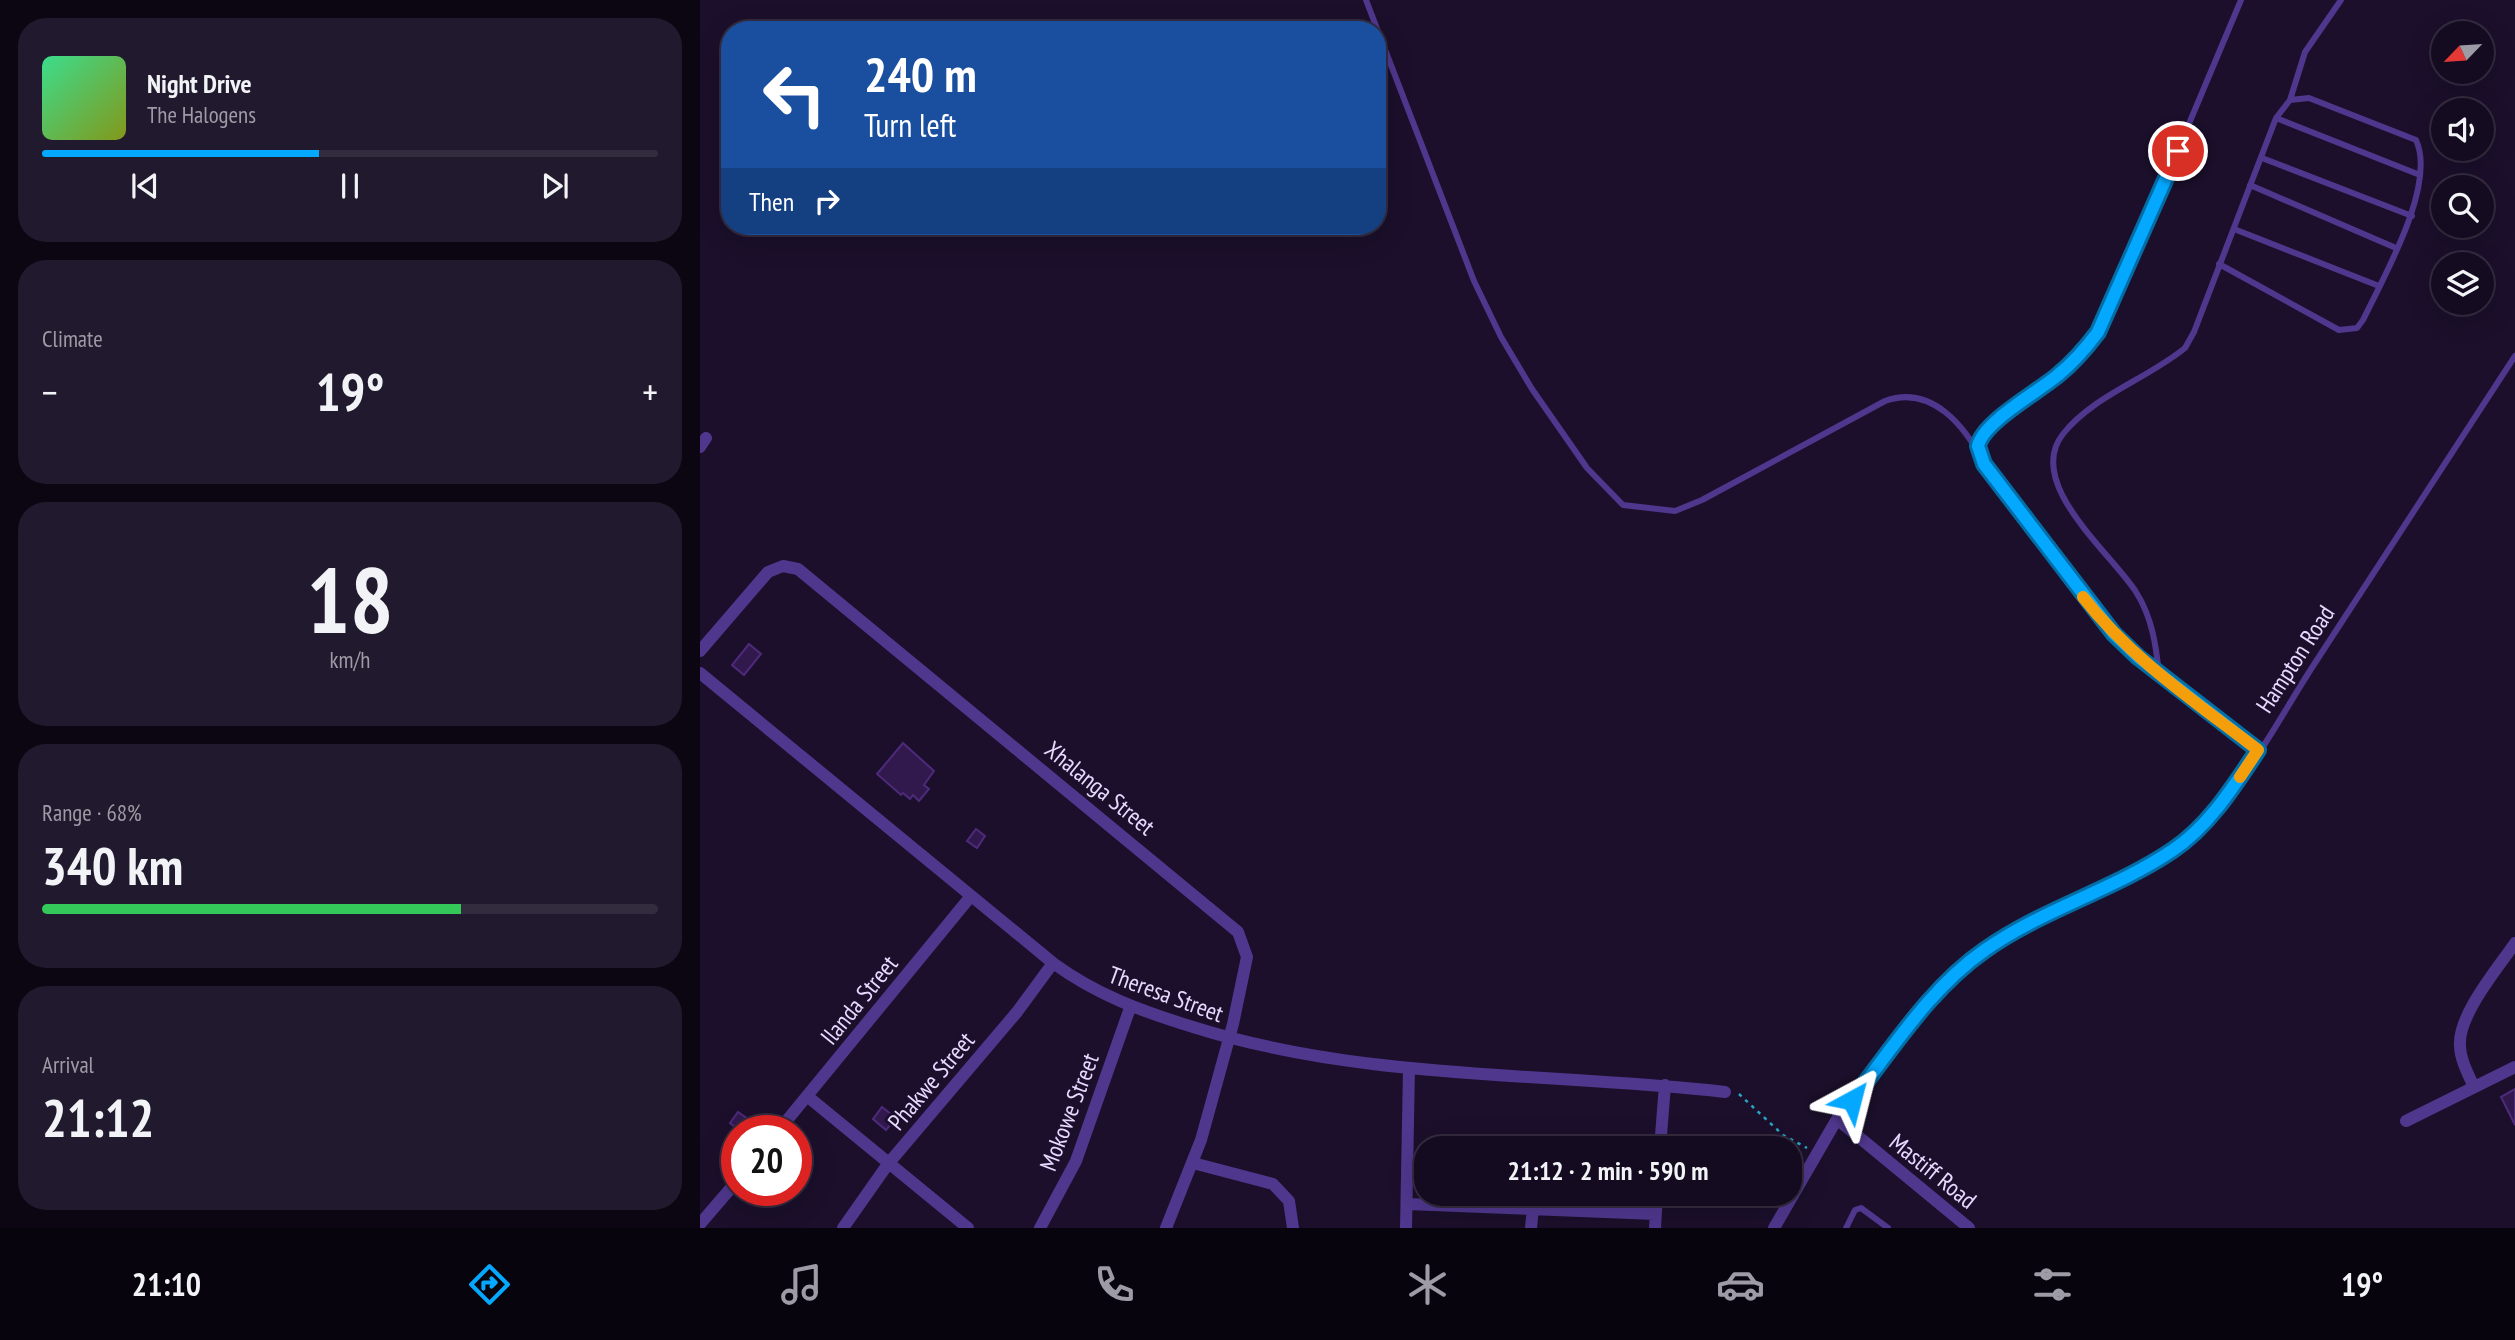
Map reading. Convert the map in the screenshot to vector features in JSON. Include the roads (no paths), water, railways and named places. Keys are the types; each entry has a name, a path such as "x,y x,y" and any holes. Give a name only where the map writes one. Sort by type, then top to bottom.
{"street":[{"name":"Xhalanga Street","path":"700,651 768,572 790,566 806,575 1232,926 1244,943 1247,957 1228,1038 1192,1163 1166,1228"},
{"name":"Theresa Street","path":"700,673 1053,963 1082,984 1130,1008 1228,1038 1338,1061 1665,1085 1725,1092"},
{"name":"Ilanda Street","path":"791,1115 971,896"},
{"path":"2474,1087 2462,1056 2460,1034 2483,990 2515,943"},
{"name":"Phakwe Street","path":"843,1228 888,1164 1017,1012 1053,963"},
{"name":"Mokowe Street","path":"1040,1228 1076,1161 1130,1008"},
{"path":"2406,1121 2515,1067"},
{"path":"1406,1228 1409,1068"},
{"path":"1661,1136 1665,1085"},
{"path":"807,1096 968,1228"},
{"path":"1774,1228 1837,1119"},
{"name":"Mastiff Road","path":"1837,1119 1969,1228"},
{"path":"1192,1163 1273,1184 1289,1201 1293,1228"},
{"path":"700,1224 721,1200"},
{"path":"1408,1204 1655,1214"},
{"path":"1655,1228 1656,1206"},
{"path":"1531,1228 1533,1207"}],"lane":[{"path":"1367,0 1375,21"},
{"path":"1978,446 1989,428 2082,354 2098,332 2114,302 2241,0"},
{"path":"2159,674 2148,616 2125,577 2064,500 2052,468 2053,452 2061,436 2079,417 2185,348 2194,332 2276,118 2290,100 2305,52 2341,0"},
{"path":"1386,50 1474,281 1501,337 1587,468 1623,505 1675,511 1702,500 1899,396 1926,399 1978,446 1984,464 2114,634 2159,674 2258,750"},
{"path":"2219,264 2339,330 2347,331 2357,328 2363,320 2412,216 2420,175 2420,148 2416,140 2309,98 2290,100"},
{"path":"2276,118 2420,175"},
{"path":"2262,159 2412,216"},
{"path":"2250,185 2396,248"},
{"path":"2234,229 2379,286"},
{"name":"Hampton Road","path":"1837,1119 1926,1005 1957,972 2021,928 2174,850 2206,821 2258,750 2515,356"},
{"path":"1846,1228 1855,1210 1861,1208 1888,1228"}]}
